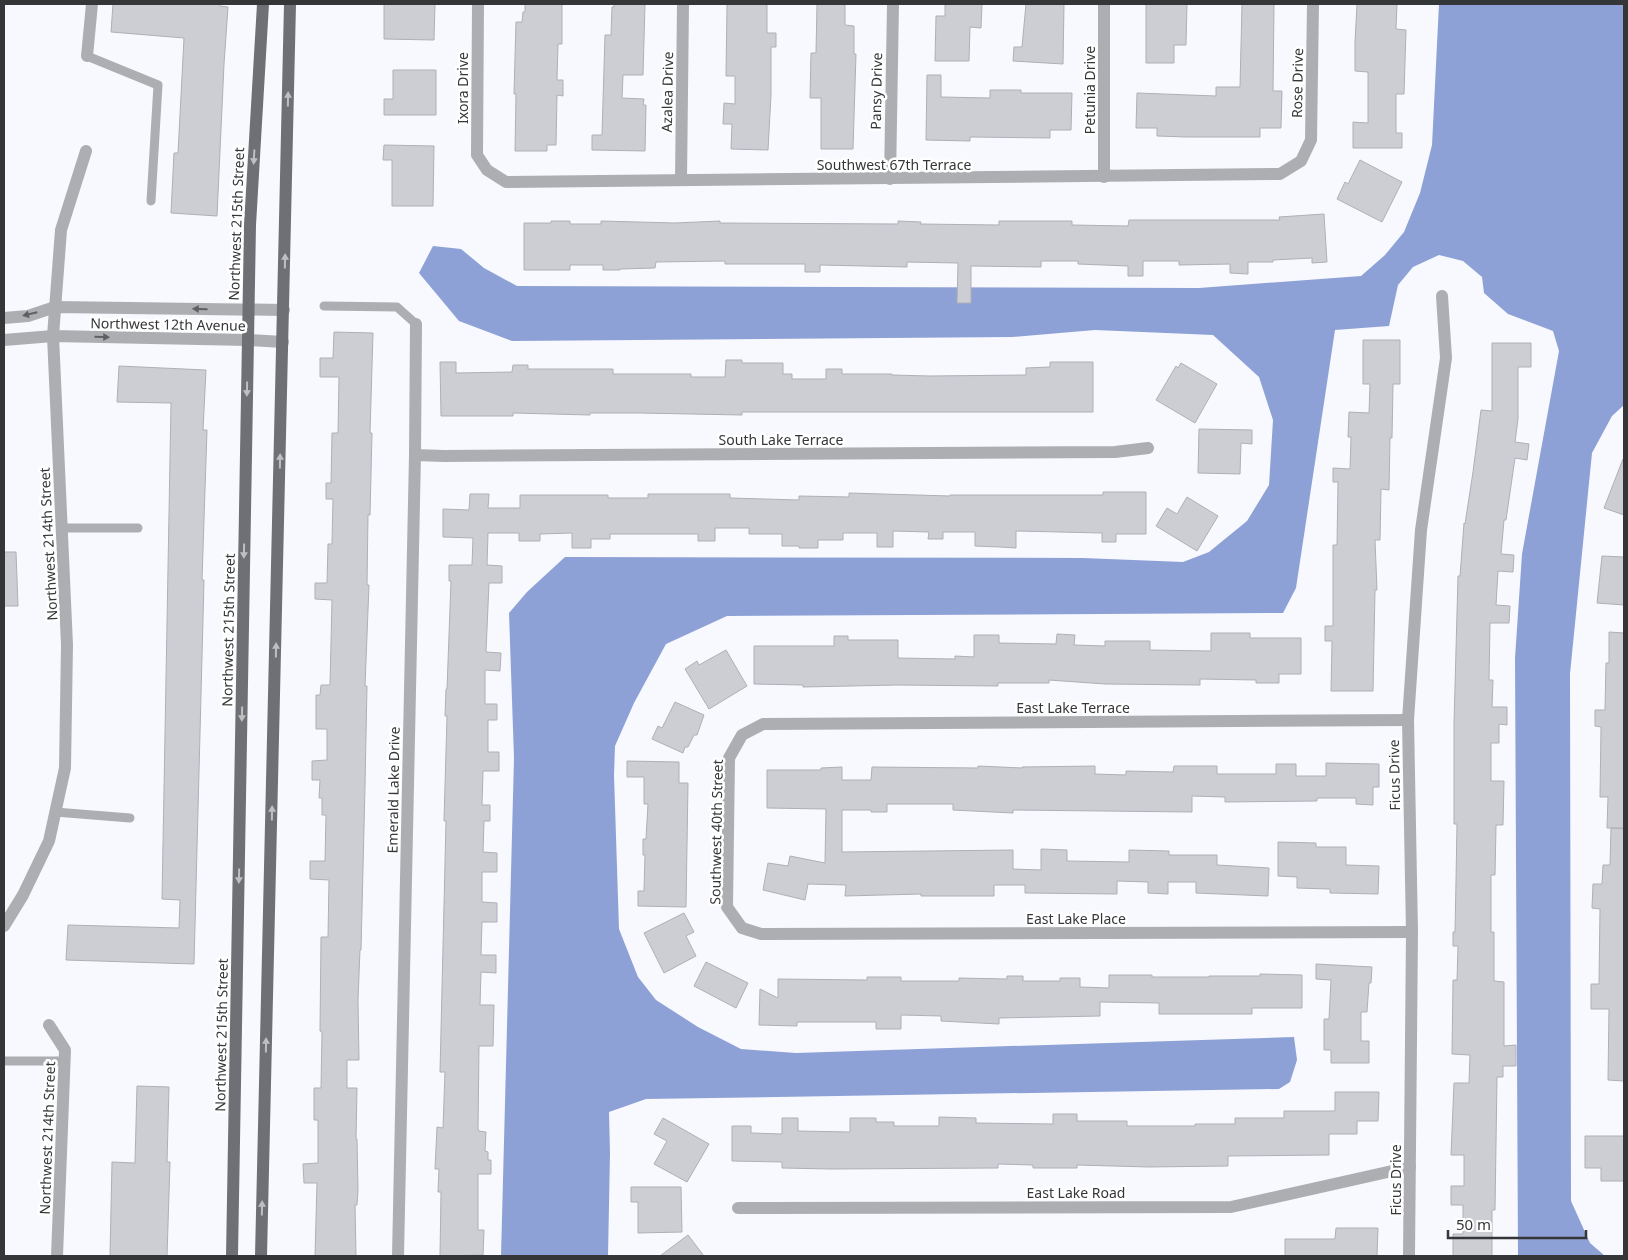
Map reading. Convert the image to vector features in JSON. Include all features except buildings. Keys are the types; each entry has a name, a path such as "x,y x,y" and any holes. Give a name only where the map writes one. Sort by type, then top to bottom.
{"main road":[{"name":"Northwest 215th Street","path":"232,1256 250,225 262,4"},
{"path":"261,1256 290,4"}],"street":[{"path":"87,56 92,4"},
{"name":"Ixora Drive","path":"478,4 477,155 487,170"},
{"name":"Azalea Drive","path":"681,180 683,4"},
{"name":"Pansy Drive","path":"890,179 892,4"},
{"name":"Petunia Drive","path":"1104,4 1104,176"},
{"name":"Rose Drive","path":"1301,160 1311,140 1313,4"},
{"name":"Northwest 214th Street","path":"4,926 23,895 49,842 65,768 67,645 53,336 61,230 86,151"},
{"name":"Southwest 67th Terrace","path":"487,170 506,182 890,179 1280,174 1301,160"},
{"name":"Ficus Drive","path":"1409,1256 1412,932 1408,720 1420,530 1446,358 1442,296"},
{"name":"Northwest 12th Avenue","path":"4,318 28,316 55,307 284,310"},
{"name":"Emerald Lake Drive","path":"398,1256 415,455 416,324"},
{"name":"Northwest 12th Avenue","path":"4,340 53,336 283,342"},
{"name":"South Lake Terrace","path":"415,455 1115,452 1148,448"},
{"name":"East Lake Terrace","path":"742,735 763,724 1408,720"},
{"name":"Southwest 40th Street","path":"742,735 730,758 727,907 742,928"},
{"name":"East Lake Place","path":"742,928 760,934 1412,932"},
{"name":"Northwest 214th Street","path":"49,1025 65,1050 57,1256"},
{"name":"East Lake Road","path":"738,1208 1231,1207 1410,1167"}],"lane":[{"path":"87,56 158,85 151,201"},
{"path":"324,306 397,307 416,324"},
{"path":"62,528 138,528"},
{"path":"55,812 130,818"},
{"path":"4,1061 65,1062"}],"water":[{"path":"1439,4 1624,4 1624,405 1612,416 1592,453 1570,674 1571,1201 1590,1243 1605,1256 1518,1256 1515,658 1522,554 1559,351 1553,331 1508,314 1484,293 1482,277 1463,261 1439,255 1413,267 1398,285 1389,326 1335,330 1296,588 1283,613 727,616 666,644 634,703 615,746 614,775 619,929 638,977 656,1000 698,1027 741,1049 796,1053 1294,1037 1297,1060 1290,1082 1279,1089 646,1099 609,1112 608,1256 501,1256 514,758 509,613 527,592 565,557 1083,558 1183,562 1209,552 1247,521 1269,485 1273,420 1259,377 1213,335 1095,330 1012,337 512,341 459,321 419,273 433,246 461,249 484,268 517,286 1199,288 1361,276 1385,255 1404,232 1420,193 1432,145"}]}
